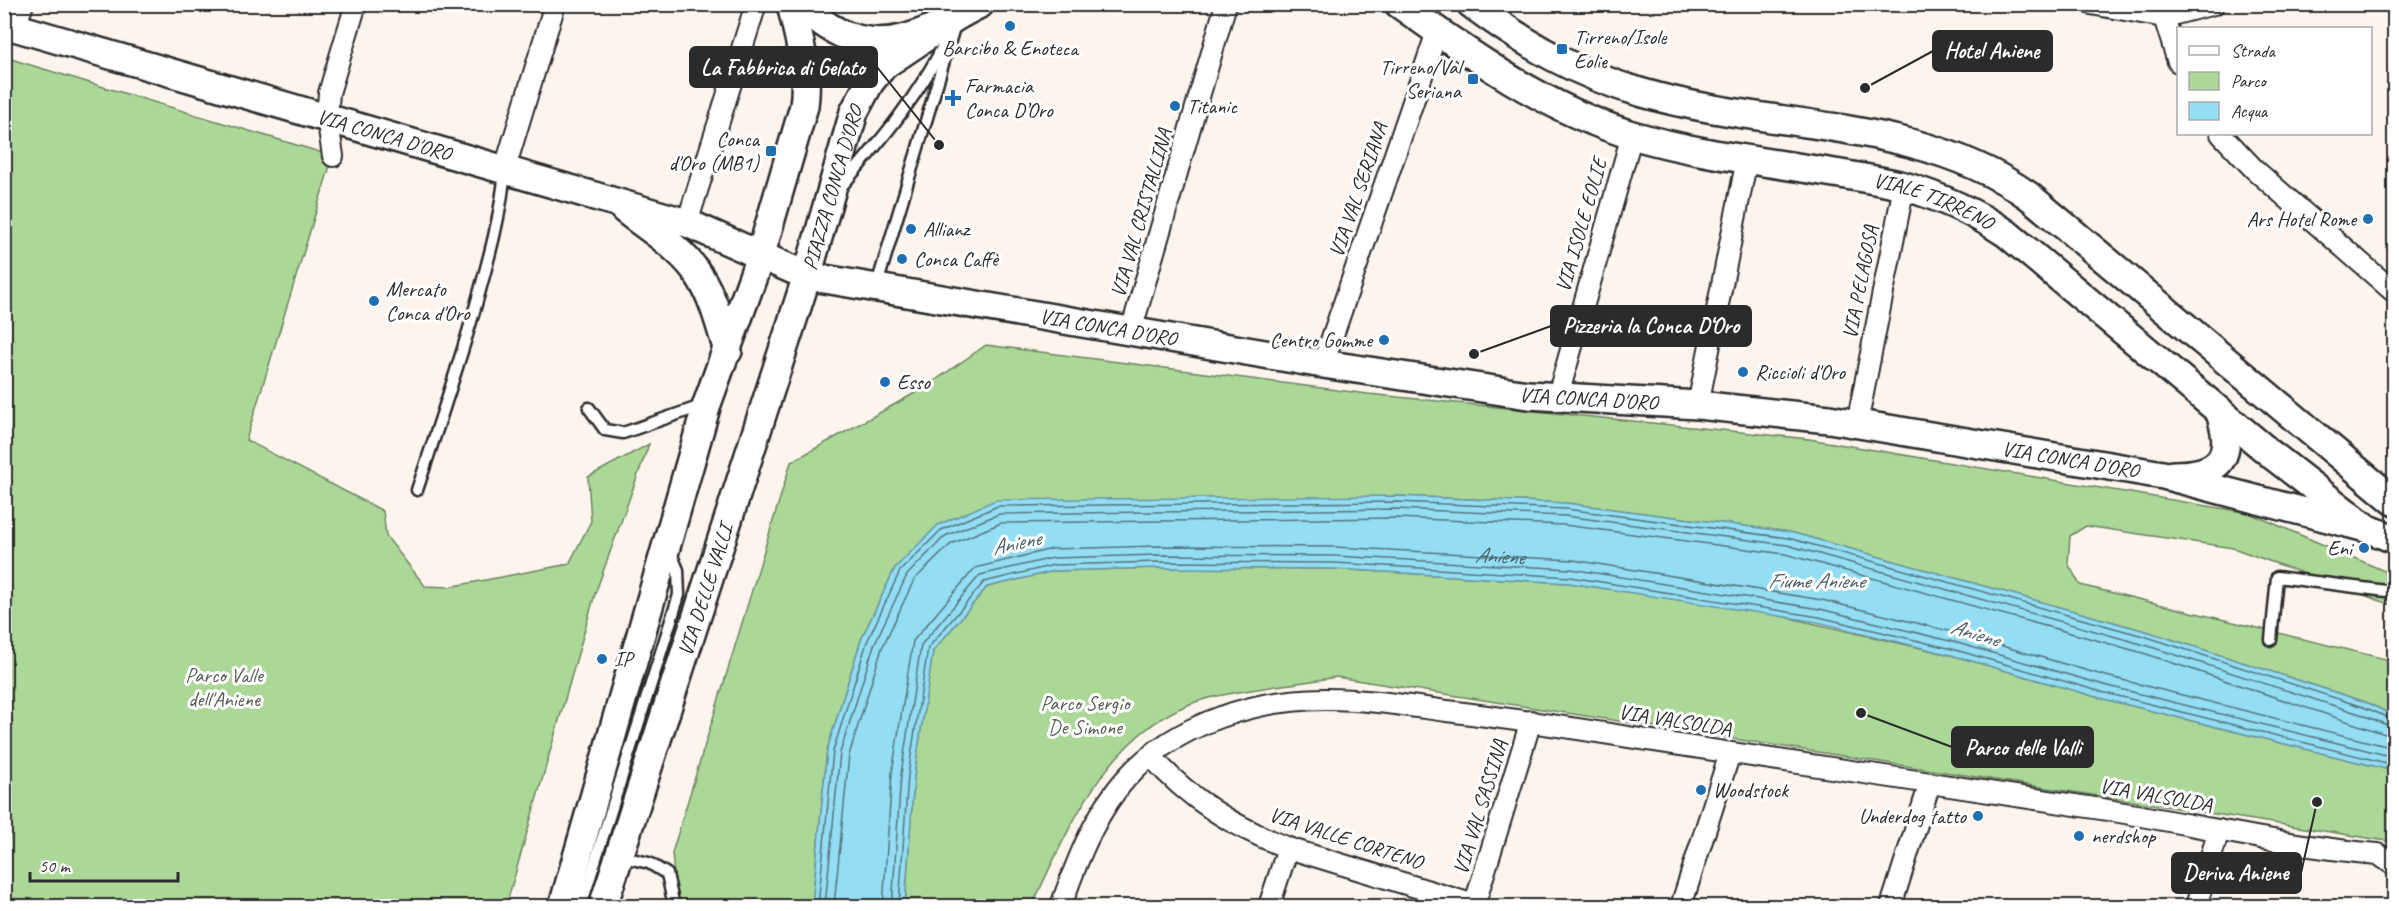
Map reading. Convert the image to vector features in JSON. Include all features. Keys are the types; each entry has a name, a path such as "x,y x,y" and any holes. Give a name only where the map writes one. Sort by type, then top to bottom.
{"street":[{"path":"333,156 327,116 329,93 356,4"},
{"path":"505,168 555,4"},
{"path":"687,223 756,4"},
{"path":"563,906 707,404 760,257 805,99 803,54 791,4"},
{"path":"804,4 819,21 838,32 858,39 883,43 917,37 969,10"},
{"name":"VIA VAL CRISTALLINA","path":"1131,331 1226,4"},
{"name":"VIALE TIRRENO","path":"1399,4 1437,32 1539,95 1632,135 1746,159 1860,176 1904,186 1960,206 2006,233 2218,410 2366,528 2394,539"},
{"path":"1471,4 1552,58 1636,91 1698,106 1919,144 1995,174 2030,196 2394,501"},
{"path":"2091,4 2164,17 2214,4"},
{"name":"PIAZZA CONCA D'ORO","path":"760,257 807,276 851,121 870,82 894,57 969,10"},
{"path":"2164,17 2177,59"},
{"name":"VIA CONCA D'ORO","path":"14,18 619,205 687,223 760,257"},
{"name":"VIA VAL SERIANA","path":"1323,364 1437,32"},
{"name":"VIA ISOLE EOLIE","path":"1557,399 1632,135"},
{"path":"2222,135 2254,169 2394,292"},
{"path":"1698,405 1746,159"},
{"name":"VIA PELAGOSA","path":"1857,424 1904,186"},
{"path":"619,205 674,248 696,271 713,303 728,351"},
{"name":"VIA CONCA D'ORO","path":"807,276 1323,364 1557,399 1698,405 1857,424 2163,475 2366,528"},
{"name":"VIA DELLE VALLI","path":"603,906 807,276"},
{"path":"2163,475 2196,473 2211,468 2221,459 2227,441 2218,410 2245,376"},
{"name":"VIA VALSOLDA","path":"1061,906 1077,860 1096,818 1118,787 1151,756 1180,735 1224,716 1271,704 1309,698 1352,699 1532,721 2378,854"},
{"name":"VIA VAL SASSINA","path":"1476,906 1532,721"},
{"path":"1681,906 1730,753"},
{"name":"VIA VALLE CORTENO","path":"1151,756 1177,784 1208,808 1260,837 1288,848 1476,906"},
{"path":"1891,906 1930,783"},
{"path":"2196,906 2219,830"},
{"path":"1269,906 1288,848"},
{"path":"2378,854 2394,865"},
{"path":"2378,854 2394,880"}],"lane":[{"path":"828,203 880,141 969,10"},
{"path":"876,288 969,10"},
{"path":"417,490 458,367 488,263 502,199 505,168"},
{"path":"589,408 605,430 624,433 707,404"},
{"name":"VIA DELLE VALLI","path":"581,906 679,595 678,570 667,543"},
{"path":"2271,640 2277,576 2394,592"},
{"path":"619,856 649,863 667,874 674,906"}],"green space":[{"name":"Parco Valle dell'Aniene","path":"4,57 333,156 246,440 383,511 386,536 425,586 449,587 569,564 591,521 588,477 649,444 595,594 506,906 5,906"},
{"path":"986,345 1368,394 1809,439 2249,513 2394,575 2394,606 2233,548 2086,526 2070,536 2068,563 2080,585 2394,661 2394,716 2368,703 2149,632 1790,532 1566,503 1396,496 895,568 861,640 827,750 812,906 677,906 672,853 791,462 924,388"},
{"name":"Parco Sergio De Simone","path":"1158,568 1334,569 1569,583 1763,612 1951,655 2100,698 2394,771 2394,842 1336,677 1205,699 1172,712 1144,731 1119,755 1097,783 1061,844 1032,906 905,906 914,776 933,651 987,587 1054,571"}],"water":[{"path":"1396,496 1566,503 1790,532 2149,632 2368,703 2394,716 2394,771 2100,698 1951,655 1817,622 1569,583 1334,569 1158,568 1054,571 987,587 933,651 914,776 905,906 812,906 827,750 861,640 895,568 938,525 996,500"}],"place":[{"name":"Barcibo & Enoteca","path":"1010,26"},
{"name":"Tirreno/Isole Eolie","path":"1562,49"},
{"name":"Tirreno/Val Seriana","path":"1473,79"},
{"name":"Hotel Aniene","path":"1865,88"},
{"name":"Farmacia Conca D’Oro","path":"953,98"},
{"name":"Titanic","path":"1175,106"},
{"name":"La Fabbrica di Gelato","path":"939,145"},
{"name":"Conca d'Oro (MB1)","path":"771,151"},
{"name":"Ars Hotel Rome","path":"2368,219"},
{"name":"Allianz","path":"911,229"},
{"name":"Conca Caffè","path":"902,259"},
{"name":"Mercato Conca d'Oro","path":"374,301"},
{"name":"Centro Gomme","path":"1384,340"},
{"name":"Pizzeria la Conca D‘Oro","path":"1474,354"},
{"name":"Riccioli d'Oro","path":"1743,372"},
{"name":"Esso","path":"885,382"},
{"name":"Eni","path":"2364,548"},
{"name":"IP","path":"602,659"},
{"name":"Parco delle Valli","path":"1861,713"},
{"name":"Woodstock","path":"1701,790"},
{"name":"Deriva Aniene","path":"2317,802"},
{"name":"Underdog tatto","path":"1978,816"},
{"name":"nerdshop","path":"2079,836"}],"water label":[{"name":"Aniene","path":"1016,543"},
{"name":"Aniene","path":"1499,554"},
{"name":"Fiume Aniene","path":"1816,581"},
{"name":"Aniene","path":"1975,633"}]}
